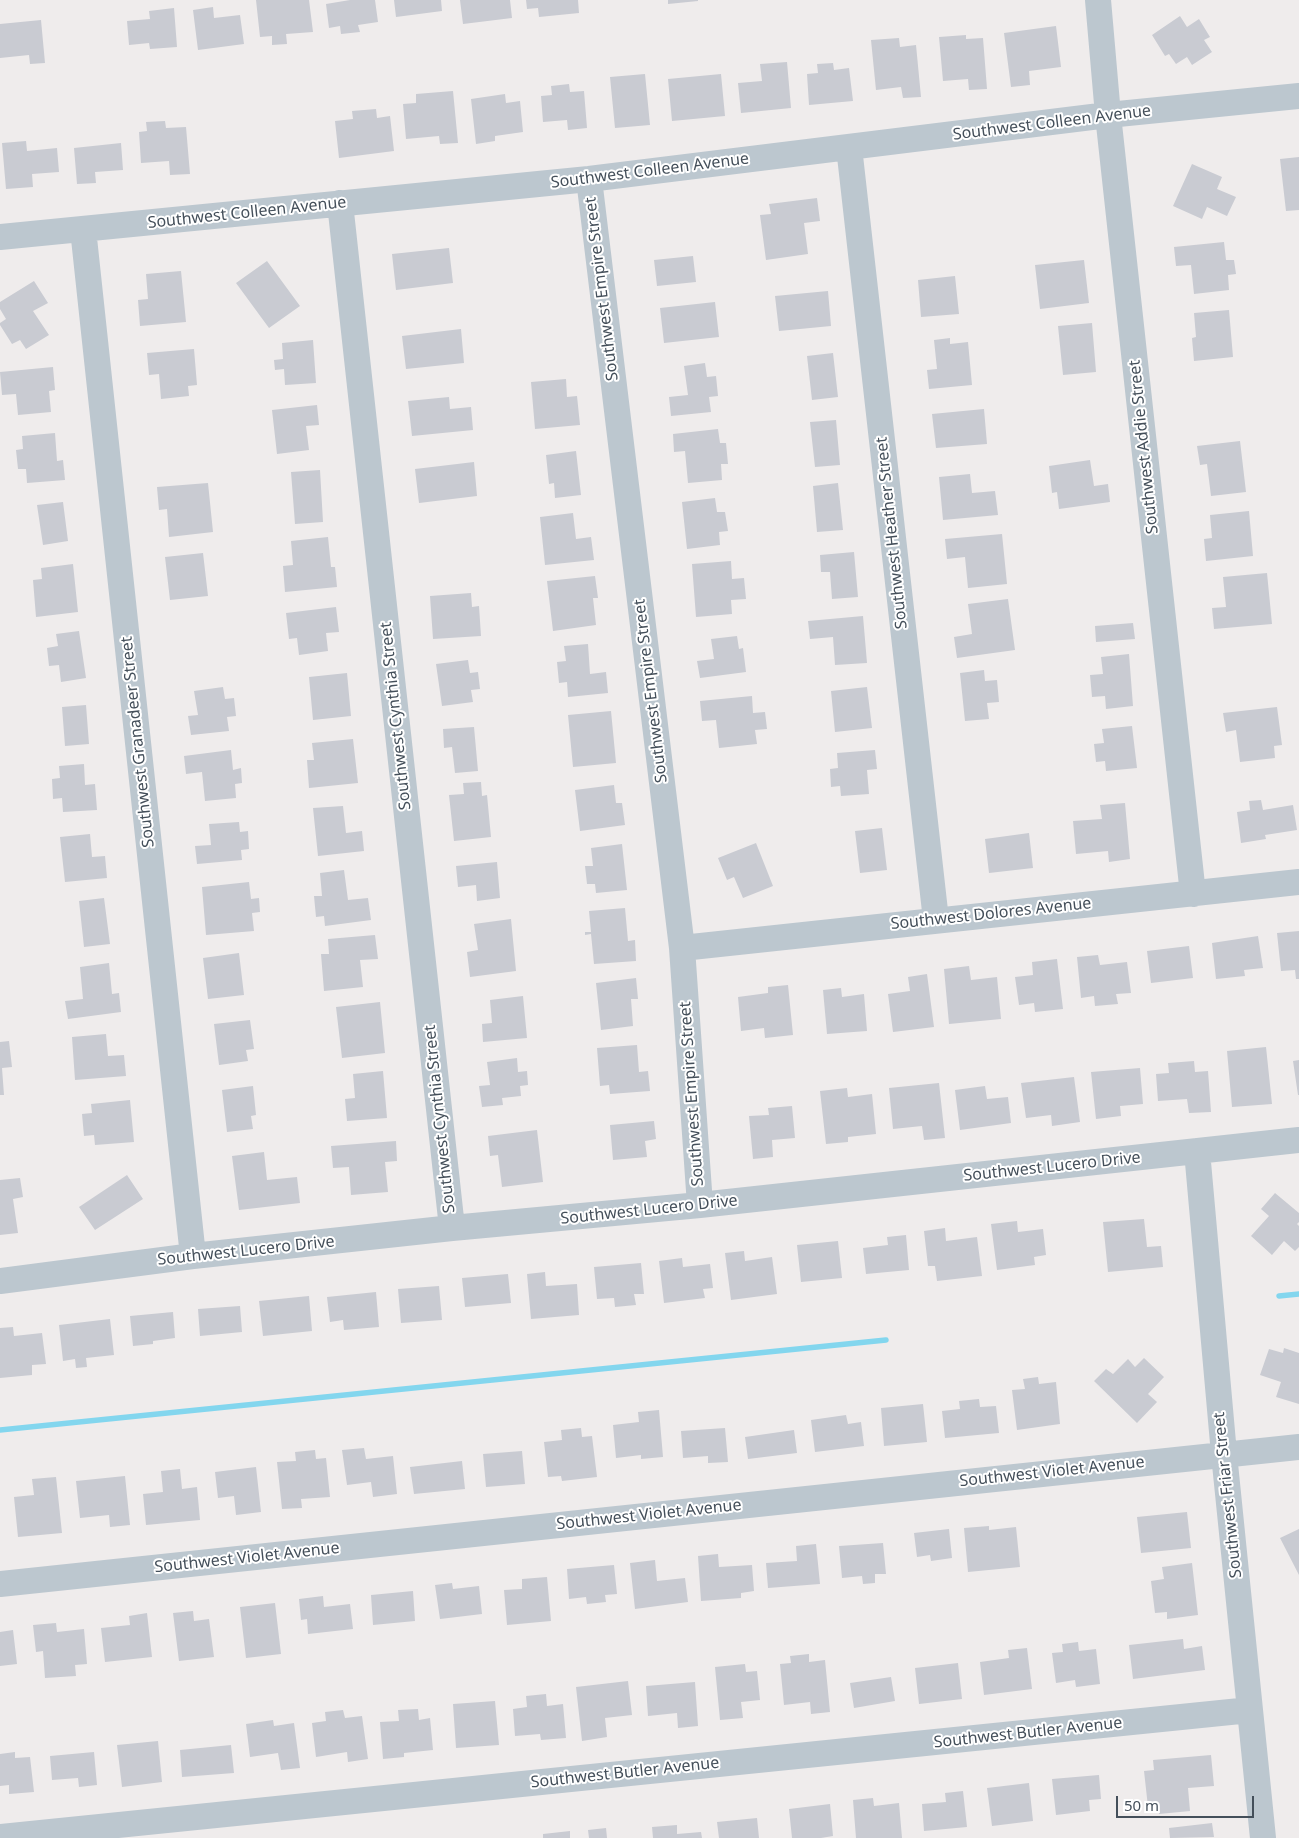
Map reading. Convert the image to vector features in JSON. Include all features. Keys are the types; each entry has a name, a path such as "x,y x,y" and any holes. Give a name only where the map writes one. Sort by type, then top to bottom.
{"street":[{"name":"Southwest Addie Street","path":"1098,0 1108,115 1193,894"},
{"name":"Southwest Colleen Avenue","path":"0,237 589,179 1108,115 1299,96"},
{"name":"Southwest Heather Street","path":"849,147 936,920"},
{"name":"Southwest Empire Street","path":"589,179 682,948 700,1205"},
{"name":"Southwest Cynthia Street","path":"340,203 452,1228"},
{"name":"Southwest Granadeer Street","path":"83,229 192,1256"},
{"name":"Southwest Dolores Avenue","path":"682,948 1299,882"},
{"name":"Southwest Lucero Drive","path":"0,1281 192,1256 452,1228 700,1205 1299,1140"},
{"name":"Southwest Friar Street","path":"1197,1151 1224,1454 1263,1838"},
{"name":"Southwest Violet Avenue","path":"0,1584 1299,1446"},
{"name":"Southwest Butler Avenue","path":"0,1837 1250,1710"}],"building":[{"path":"256,0 309,0 313,32 286,34 287,44 272,45 272,36 260,37"},
{"path":"350,0 375,0 378,22 358,25 360,32 341,34 340,26 329,28 326,4"},
{"path":"394,0 441,0 442,11 396,17"},
{"path":"460,0 510,0 512,18 463,24"},
{"path":"526,0 578,0 579,13 539,17 538,8 527,9"},
{"path":"668,0 698,0 698,1 668,4"},
{"path":"213,7 214,18 240,15 244,44 198,50 193,10"},
{"path":"174,8 177,47 150,49 149,43 129,45 127,21 150,19 149,11"},
{"path":"1180,16 1187,27 1199,19 1210,37 1204,40 1212,52 1192,65 1187,57 1176,64 1169,54 1165,56 1152,35"},
{"path":"41,20 45,63 30,64 29,55 0,58 0,24"},
{"path":"1056,26 1061,67 1029,71 1030,85 1011,87 1004,33"},
{"path":"966,35 966,39 983,38 987,89 969,90 968,79 943,81 939,37"},
{"path":"899,38 900,47 916,45 921,97 903,98 901,87 876,90 871,40"},
{"path":"787,62 791,108 741,113 738,83 762,81 760,64"},
{"path":"833,63 834,70 849,68 853,101 809,105 807,74 818,73 817,64"},
{"path":"645,74 650,125 615,128 610,77"},
{"path":"721,74 725,116 672,121 668,79"},
{"path":"569,84 570,92 584,91 587,128 568,130 567,120 543,122 541,96 552,95 551,86"},
{"path":"453,91 458,143 440,144 439,136 406,139 403,104 416,103 416,94"},
{"path":"505,94 506,103 520,101 523,132 495,136 495,141 476,144 471,99"},
{"path":"376,109 377,118 390,116 394,151 339,158 335,121 353,119 352,111"},
{"path":"165,121 166,128 186,127 190,174 170,175 169,161 141,163 139,132 147,131 146,122"},
{"path":"26,141 27,151 57,148 59,172 32,174 33,187 6,189 2,143"},
{"path":"121,143 123,170 95,172 96,183 77,184 74,148"},
{"path":"1299,157 1299,210 1286,211 1280,159"},
{"path":"1192,164 1222,177 1217,189 1236,197 1227,216 1207,207 1202,219 1173,206"},
{"path":"817,198 820,221 804,223 808,254 766,260 760,215 771,214 769,204"},
{"path":"1224,242 1226,260 1234,260 1236,274 1228,275 1229,290 1194,294 1191,265 1176,266 1174,247"},
{"path":"449,248 453,283 396,290 392,254"},
{"path":"693,256 696,282 657,286 654,260"},
{"path":"1084,260 1089,303 1040,309 1035,265"},
{"path":"267,261 300,306 269,328 236,283"},
{"path":"181,271 186,322 140,326 138,300 148,299 146,274"},
{"path":"955,276 959,314 921,317 918,280"},
{"path":"34,281 48,303 33,311 49,335 26,349 20,340 12,344 0,325 6,319 0,309 0,302"},
{"path":"828,291 831,326 779,331 775,296"},
{"path":"715,302 719,337 664,343 660,308"},
{"path":"1229,310 1233,357 1194,361 1192,338 1196,337 1194,313"},
{"path":"1092,323 1096,372 1063,375 1058,326"},
{"path":"461,329 464,363 406,369 402,336"},
{"path":"950,338 950,344 968,342 972,385 929,389 927,370 937,369 934,340"},
{"path":"313,340 316,383 285,385 284,369 275,370 274,360 283,359 282,343"},
{"path":"194,349 197,385 188,386 189,396 161,399 159,374 149,375 147,353"},
{"path":"833,353 838,397 812,400 807,356"},
{"path":"705,363 707,377 716,376 718,396 709,397 711,412 671,416 669,397 688,395 684,366"},
{"path":"53,367 55,390 49,391 51,412 18,415 16,394 2,395 0,372"},
{"path":"566,379 567,397 577,396 580,425 535,429 531,382"},
{"path":"449,397 450,409 471,407 473,430 412,436 408,401"},
{"path":"317,405 319,425 306,426 309,450 277,454 272,410"},
{"path":"984,409 987,444 936,448 932,414"},
{"path":"836,420 840,465 815,467 810,422"},
{"path":"718,429 720,443 726,443 728,464 721,464 722,480 688,483 685,451 674,452 673,434"},
{"path":"55,433 57,461 63,460 65,480 27,483 26,469 18,469 16,450 23,449 22,436"},
{"path":"1240,441 1246,492 1211,496 1207,464 1200,465 1197,446"},
{"path":"576,451 581,495 555,498 554,483 549,484 546,455"},
{"path":"1090,460 1094,486 1108,484 1110,502 1059,509 1057,492 1052,493 1049,466"},
{"path":"474,462 477,496 419,503 415,469"},
{"path":"320,470 323,522 295,524 291,472"},
{"path":"970,474 972,493 995,491 998,515 943,520 939,477"},
{"path":"208,483 213,532 169,537 167,509 159,510 157,487"},
{"path":"838,483 843,530 817,532 813,486"},
{"path":"715,498 717,512 725,512 728,531 719,532 720,545 687,549 682,502"},
{"path":"63,502 68,541 43,545 37,505"},
{"path":"1249,511 1253,556 1206,561 1204,539 1212,538 1210,515"},
{"path":"573,513 576,539 591,537 594,560 545,565 540,517"},
{"path":"1002,534 1007,584 968,588 965,557 947,559 945,539"},
{"path":"328,537 331,567 335,567 337,587 285,592 283,566 293,565 291,541"},
{"path":"854,552 858,597 832,599 830,572 821,572 820,555"},
{"path":"203,553 208,596 170,600 165,557"},
{"path":"731,561 732,579 744,578 746,599 731,600 732,614 696,617 692,564"},
{"path":"73,564 78,612 36,617 33,580 42,579 41,568"},
{"path":"1267,573 1272,624 1214,629 1212,608 1226,607 1223,577"},
{"path":"595,576 598,598 593,598 596,625 553,631 547,581"},
{"path":"471,593 472,607 479,606 481,636 433,639 430,596"},
{"path":"1008,599 1015,650 957,658 954,637 972,634 968,604"},
{"path":"336,607 339,632 326,633 328,651 299,655 297,638 289,639 286,613"},
{"path":"863,616 867,663 835,665 833,637 810,639 808,621"},
{"path":"1133,623 1135,639 1096,642 1095,626"},
{"path":"79,631 86,678 61,682 59,665 49,666 47,648 58,646 56,634"},
{"path":"737,636 739,649 743,648 746,672 700,678 697,661 714,659 711,639"},
{"path":"588,644 590,674 606,672 608,693 568,697 567,682 559,683 557,662 566,661 564,646"},
{"path":"1129,654 1133,706 1106,709 1105,696 1092,697 1090,675 1103,674 1101,657"},
{"path":"468,660 470,673 478,672 480,689 471,690 473,702 442,706 436,664"},
{"path":"984,670 985,681 997,680 999,702 987,703 989,719 965,721 960,673"},
{"path":"347,673 351,716 313,720 309,677"},
{"path":"223,687 225,699 234,698 236,716 227,717 229,731 191,735 188,716 198,715 194,691"},
{"path":"867,687 872,728 835,732 831,691"},
{"path":"752,696 753,713 765,712 767,729 755,730 757,744 719,748 716,720 702,721 700,701"},
{"path":"86,705 89,744 65,746 62,707"},
{"path":"1277,707 1282,745 1274,746 1275,758 1240,762 1236,730 1226,732 1223,713"},
{"path":"611,711 616,763 573,767 568,715"},
{"path":"1132,726 1137,768 1106,771 1105,761 1096,762 1094,744 1104,743 1102,729"},
{"path":"474,727 478,771 455,773 452,747 444,748 443,729"},
{"path":"353,739 358,783 309,788 307,760 314,760 312,743"},
{"path":"231,750 233,770 241,768 242,783 235,784 236,798 205,801 202,772 186,774 184,756"},
{"path":"875,750 877,769 867,770 869,794 841,796 840,786 831,787 830,769 838,768 837,753"},
{"path":"84,764 85,785 95,784 97,810 63,812 62,798 53,799 52,779 60,778 59,766"},
{"path":"481,782 482,796 487,795 491,837 454,841 449,795 464,794 463,783"},
{"path":"614,785 616,803 622,803 625,825 580,831 575,790"},
{"path":"1261,800 1263,810 1293,805 1297,830 1265,835 1266,839 1241,843 1237,812 1250,810 1249,801"},
{"path":"1125,803 1130,859 1109,862 1108,851 1076,854 1073,821 1102,819 1100,805"},
{"path":"343,806 346,833 362,831 364,851 318,856 313,808"},
{"path":"239,822 240,832 248,831 249,849 241,850 242,860 197,864 195,846 211,845 209,824"},
{"path":"882,828 887,870 860,873 855,831"},
{"path":"1029,833 1033,868 989,873 985,839"},
{"path":"90,834 92,857 105,856 107,878 65,882 60,837"},
{"path":"756,843 773,886 743,898 734,877 727,880 718,858"},
{"path":"622,844 627,890 596,893 595,884 587,884 585,866 593,866 591,848"},
{"path":"497,862 500,898 477,901 476,885 458,887 456,866"},
{"path":"344,870 348,900 368,898 371,920 325,926 324,916 316,917 314,896 322,896 320,873"},
{"path":"249,882 251,899 259,898 260,912 252,913 254,931 206,935 202,887"},
{"path":"104,898 110,944 84,947 79,901"},
{"path":"625,908 628,941 635,940 636,961 594,964 591,934 585,935 585,932 591,932 589,911"},
{"path":"511,919 516,971 470,977 467,952 478,950 474,924"},
{"path":"1299,931 1299,979 1296,979 1295,970 1281,971 1277,933"},
{"path":"375,935 378,959 360,960 363,987 324,991 321,954 329,954 328,939"},
{"path":"1258,936 1263,968 1244,970 1245,976 1216,979 1212,943"},
{"path":"1189,946 1193,978 1151,983 1147,951"},
{"path":"239,953 244,995 208,999 203,958"},
{"path":"1098,955 1100,965 1127,962 1131,993 1116,994 1118,1004 1095,1006 1094,996 1081,998 1077,957"},
{"path":"1057,959 1063,1009 1035,1012 1034,1003 1019,1005 1015,977 1033,975 1032,962"},
{"path":"109,963 112,994 119,993 121,1012 68,1019 65,1001 83,999 80,967"},
{"path":"969,966 971,980 997,977 1001,1019 949,1024 944,969"},
{"path":"927,974 934,1027 893,1032 888,994 910,991 908,977"},
{"path":"636,978 638,999 631,999 633,1026 601,1030 596,983"},
{"path":"788,985 793,1035 765,1038 764,1028 741,1031 738,997 768,993 768,987"},
{"path":"841,988 842,997 864,994 867,1031 827,1034 823,990"},
{"path":"523,996 527,1038 483,1042 482,1024 492,1023 490,1000"},
{"path":"380,1002 385,1053 342,1058 336,1007"},
{"path":"250,1020 254,1049 246,1050 248,1061 219,1065 214,1024"},
{"path":"106,1034 108,1056 124,1055 126,1076 75,1080 72,1037"},
{"path":"9,1041 12,1067 2,1068 4,1095 0,1095 0,1042"},
{"path":"637,1045 639,1072 648,1071 650,1091 610,1094 609,1085 600,1086 597,1048"},
{"path":"1266,1047 1272,1104 1232,1107 1227,1051"},
{"path":"517,1058 518,1072 527,1071 528,1085 520,1086 521,1096 502,1098 503,1105 482,1107 479,1086 490,1085 487,1062"},
{"path":"1299,1060 1299,1095 1298,1095 1293,1061"},
{"path":"1194,1061 1195,1072 1208,1071 1211,1112 1189,1113 1187,1099 1158,1101 1156,1074 1169,1073 1168,1063"},
{"path":"1140,1068 1143,1104 1120,1106 1121,1116 1096,1119 1091,1072"},
{"path":"383,1071 387,1118 347,1121 345,1099 355,1098 353,1074"},
{"path":"1074,1077 1080,1122 1052,1126 1051,1115 1026,1118 1021,1083"},
{"path":"939,1083 945,1138 924,1140 922,1126 893,1129 889,1088"},
{"path":"253,1086 256,1115 251,1116 253,1129 227,1132 222,1090"},
{"path":"985,1086 987,1099 1008,1097 1011,1123 960,1130 955,1090"},
{"path":"847,1088 848,1097 872,1094 876,1134 848,1137 848,1142 826,1144 820,1091"},
{"path":"130,1100 134,1142 95,1145 94,1135 84,1136 82,1114 92,1113 91,1104"},
{"path":"792,1106 795,1138 772,1140 773,1157 753,1159 749,1116 769,1115 768,1108"},
{"path":"654,1121 656,1139 645,1141 647,1157 613,1160 610,1125"},
{"path":"537,1130 543,1182 502,1187 498,1155 490,1156 488,1136"},
{"path":"396,1141 397,1161 385,1162 388,1192 351,1195 349,1167 333,1168 331,1146"},
{"path":"264,1152 267,1180 297,1177 300,1203 239,1210 232,1156"},
{"path":"127,1175 143,1199 95,1230 79,1207"},
{"path":"20,1178 23,1197 13,1199 18,1233 0,1235 0,1180"},
{"path":"1275,1193 1299,1213 1299,1222 1297,1224 1299,1226 1299,1247 1295,1251 1284,1241 1272,1255 1251,1236 1269,1216 1261,1209"},
{"path":"1144,1219 1147,1247 1161,1246 1163,1267 1108,1272 1103,1222"},
{"path":"1017,1221 1018,1232 1043,1229 1046,1255 1034,1257 1035,1265 997,1270 991,1224"},
{"path":"945,1228 946,1241 977,1237 982,1276 937,1281 935,1266 928,1266 924,1231"},
{"path":"906,1235 909,1270 866,1274 863,1248 888,1245 887,1237"},
{"path":"838,1241 842,1278 801,1282 797,1245"},
{"path":"744,1251 745,1261 772,1257 777,1294 731,1300 725,1253"},
{"path":"682,1258 683,1267 710,1264 713,1288 703,1289 705,1298 664,1303 659,1261"},
{"path":"641,1263 644,1294 634,1294 636,1305 615,1307 614,1298 597,1299 594,1267"},
{"path":"545,1272 546,1286 577,1284 579,1315 531,1319 527,1274"},
{"path":"508,1274 511,1303 465,1307 462,1278"},
{"path":"439,1286 442,1320 401,1323 398,1289"},
{"path":"376,1292 379,1327 344,1330 343,1320 330,1322 327,1297"},
{"path":"309,1296 312,1331 263,1336 259,1301"},
{"path":"240,1306 242,1332 200,1336 198,1309"},
{"path":"173,1312 175,1338 153,1341 153,1344 133,1346 130,1316"},
{"path":"110,1319 114,1355 86,1358 87,1367 76,1368 75,1359 63,1361 59,1325"},
{"path":"13,1327 14,1336 42,1333 46,1364 32,1365 32,1375 0,1378 0,1328"},
{"path":"1284,1348 1299,1353 1299,1404 1276,1397 1281,1382 1260,1375 1269,1349 1283,1353"},
{"path":"1144,1358 1164,1377 1148,1394 1157,1402 1137,1423 1094,1381 1106,1369 1113,1374 1128,1359 1135,1367"},
{"path":"1038,1377 1039,1384 1056,1382 1060,1424 1017,1430 1012,1390 1025,1389 1023,1379"},
{"path":"979,1399 980,1407 996,1406 999,1433 945,1438 942,1411 960,1409 959,1401"},
{"path":"923,1404 927,1442 884,1446 881,1408"},
{"path":"659,1410 663,1457 641,1459 641,1455 616,1458 613,1425 639,1422 638,1412"},
{"path":"846,1415 848,1424 861,1422 864,1446 815,1452 811,1420"},
{"path":"581,1428 582,1437 592,1436 597,1477 562,1481 561,1476 548,1477 544,1442 562,1440 561,1430"},
{"path":"725,1428 728,1462 708,1463 708,1456 683,1458 681,1431"},
{"path":"794,1430 797,1453 748,1459 745,1437"},
{"path":"364,1448 366,1459 393,1456 397,1494 373,1497 371,1482 347,1485 342,1450"},
{"path":"315,1450 316,1459 326,1458 330,1497 301,1499 302,1508 282,1509 277,1462 296,1461 295,1452"},
{"path":"522,1451 525,1484 486,1487 483,1454"},
{"path":"462,1461 465,1489 414,1494 410,1467"},
{"path":"256,1467 261,1512 236,1515 234,1496 218,1498 215,1472"},
{"path":"180,1469 182,1489 197,1487 200,1520 146,1525 143,1494 163,1492 161,1471"},
{"path":"125,1476 130,1525 110,1527 109,1515 80,1518 76,1481"},
{"path":"56,1477 62,1533 18,1537 14,1497 34,1495 32,1479"},
{"path":"1187,1512 1191,1548 1141,1553 1137,1517"},
{"path":"989,1526 989,1530 1016,1527 1020,1567 968,1572 964,1528"},
{"path":"949,1529 952,1558 931,1561 930,1555 917,1557 914,1533"},
{"path":"1299,1529 1299,1575 1280,1538"},
{"path":"883,1543 886,1574 875,1574 875,1583 863,1584 862,1576 842,1578 839,1546"},
{"path":"816,1544 820,1584 768,1588 766,1563 797,1561 796,1546"},
{"path":"718,1554 719,1567 752,1565 754,1591 741,1593 741,1598 701,1601 698,1556"},
{"path":"655,1560 657,1581 685,1578 688,1602 635,1609 630,1563"},
{"path":"1192,1563 1198,1615 1167,1619 1167,1612 1155,1613 1151,1581 1164,1579 1162,1567"},
{"path":"614,1565 617,1594 605,1595 606,1602 587,1604 586,1597 569,1599 567,1569"},
{"path":"547,1577 551,1621 507,1625 504,1590 522,1589 522,1579"},
{"path":"452,1583 453,1589 479,1586 482,1614 440,1619 435,1585"},
{"path":"413,1591 415,1621 373,1625 371,1595"},
{"path":"323,1596 324,1607 350,1604 353,1629 308,1634 307,1619 301,1620 299,1599"},
{"path":"275,1603 281,1654 246,1658 240,1607"},
{"path":"193,1611 194,1621 209,1619 214,1657 179,1661 173,1613"},
{"path":"147,1613 152,1657 105,1662 101,1628 130,1625 129,1616"},
{"path":"56,1623 57,1632 84,1629 87,1664 75,1665 76,1676 45,1678 43,1651 36,1652 33,1625"},
{"path":"13,1630 17,1664 0,1666 0,1632"},
{"path":"1183,1639 1184,1649 1202,1646 1205,1670 1133,1679 1129,1645"},
{"path":"1078,1642 1079,1651 1096,1649 1100,1684 1076,1687 1075,1680 1056,1683 1052,1653 1063,1652 1062,1644"},
{"path":"1027,1648 1032,1689 984,1695 980,1662 1009,1658 1008,1650"},
{"path":"809,1654 809,1662 825,1660 830,1712 811,1714 810,1702 784,1705 780,1664 791,1663 790,1656"},
{"path":"958,1663 962,1699 919,1704 915,1668"},
{"path":"745,1664 746,1672 757,1671 760,1700 741,1702 743,1718 720,1720 715,1667"},
{"path":"891,1677 895,1701 854,1708 850,1683"},
{"path":"628,1681 632,1715 605,1718 607,1737 582,1741 576,1687"},
{"path":"695,1682 698,1726 678,1728 677,1713 648,1716 646,1686"},
{"path":"546,1694 547,1706 563,1704 566,1738 541,1740 540,1734 515,1736 513,1709 527,1707 526,1696"},
{"path":"495,1701 499,1745 456,1748 453,1704"},
{"path":"418,1709 419,1720 430,1718 433,1750 404,1753 404,1757 383,1759 380,1722 399,1721 398,1710"},
{"path":"343,1710 345,1718 362,1716 368,1759 348,1762 347,1752 316,1757 312,1723 326,1721 325,1712"},
{"path":"273,1720 274,1726 294,1723 300,1768 281,1770 278,1753 250,1757 246,1724"},
{"path":"158,1741 162,1782 122,1787 117,1745"},
{"path":"231,1745 234,1773 182,1777 180,1750"},
{"path":"15,1752 15,1758 30,1757 34,1792 9,1794 9,1785 0,1786 0,1754"},
{"path":"94,1752 97,1785 79,1787 78,1778 52,1780 50,1756"},
{"path":"1211,1755 1214,1786 1188,1788 1190,1811 1159,1814 1158,1806 1148,1807 1144,1771 1154,1770 1153,1760"},
{"path":"1099,1775 1101,1799 1089,1800 1090,1811 1056,1815 1052,1779"},
{"path":"1029,1783 1033,1821 992,1826 987,1788"},
{"path":"963,1791 967,1827 924,1831 922,1804 946,1802 945,1793"},
{"path":"873,1798 874,1806 899,1803 902,1838 856,1838 853,1800"},
{"path":"830,1804 833,1836 792,1838 789,1809"},
{"path":"757,1818 759,1838 719,1838 717,1822"},
{"path":"1212,1823 1214,1837 1170,1838 1169,1828"},
{"path":"677,1825 677,1834 701,1832 702,1838 653,1838 652,1827"},
{"path":"606,1828 607,1838 589,1838 588,1830"},
{"path":"570,1831 570,1838 543,1838 543,1834"}],"waterway":[{"path":"1279,1296 1299,1294"},
{"path":"0,1430 886,1340"}]}
